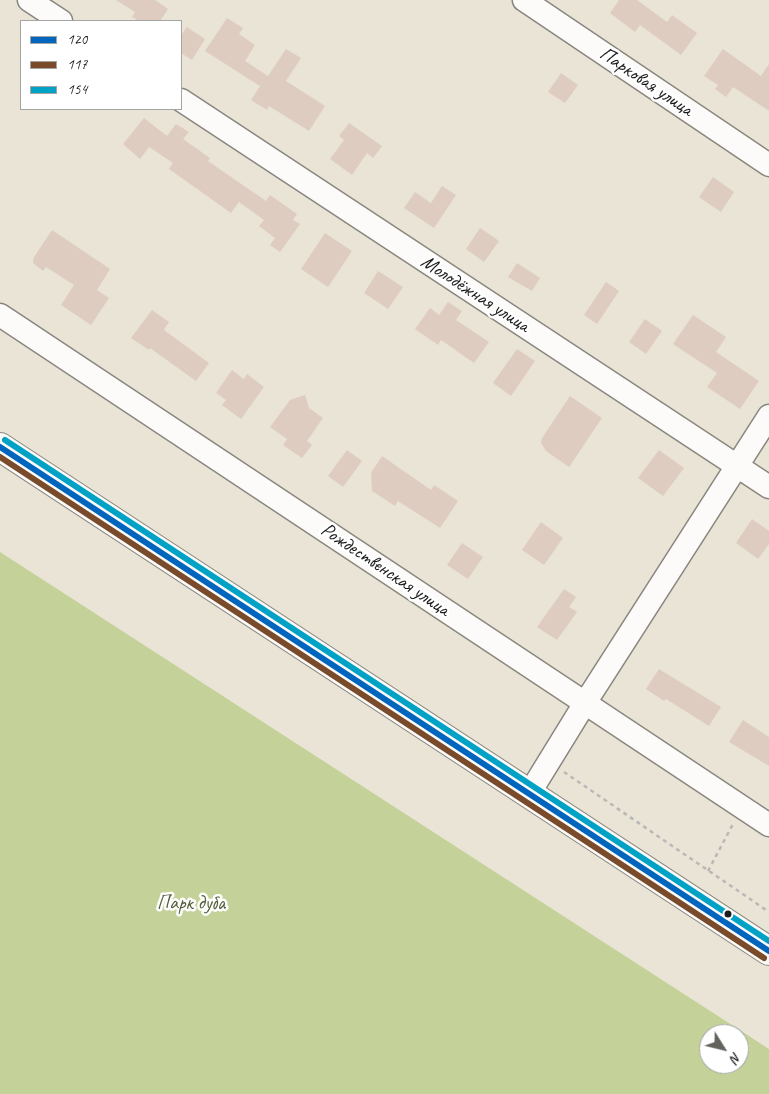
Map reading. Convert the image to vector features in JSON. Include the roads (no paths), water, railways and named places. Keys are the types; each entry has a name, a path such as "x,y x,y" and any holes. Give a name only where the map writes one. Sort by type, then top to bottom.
{"main road":[{"path":"0,447 769,951"}],"street":[{"path":"29,0 59,20"},
{"name":"Парковая улица","path":"524,0 769,165"},
{"name":"Молодёжная улица","path":"182,101 769,487"},
{"name":"Рождественская улица","path":"0,315 769,825"},
{"path":"529,794 585,703 769,416"}],"park label":[{"name":"Парк дуба","path":"191,904"}]}
